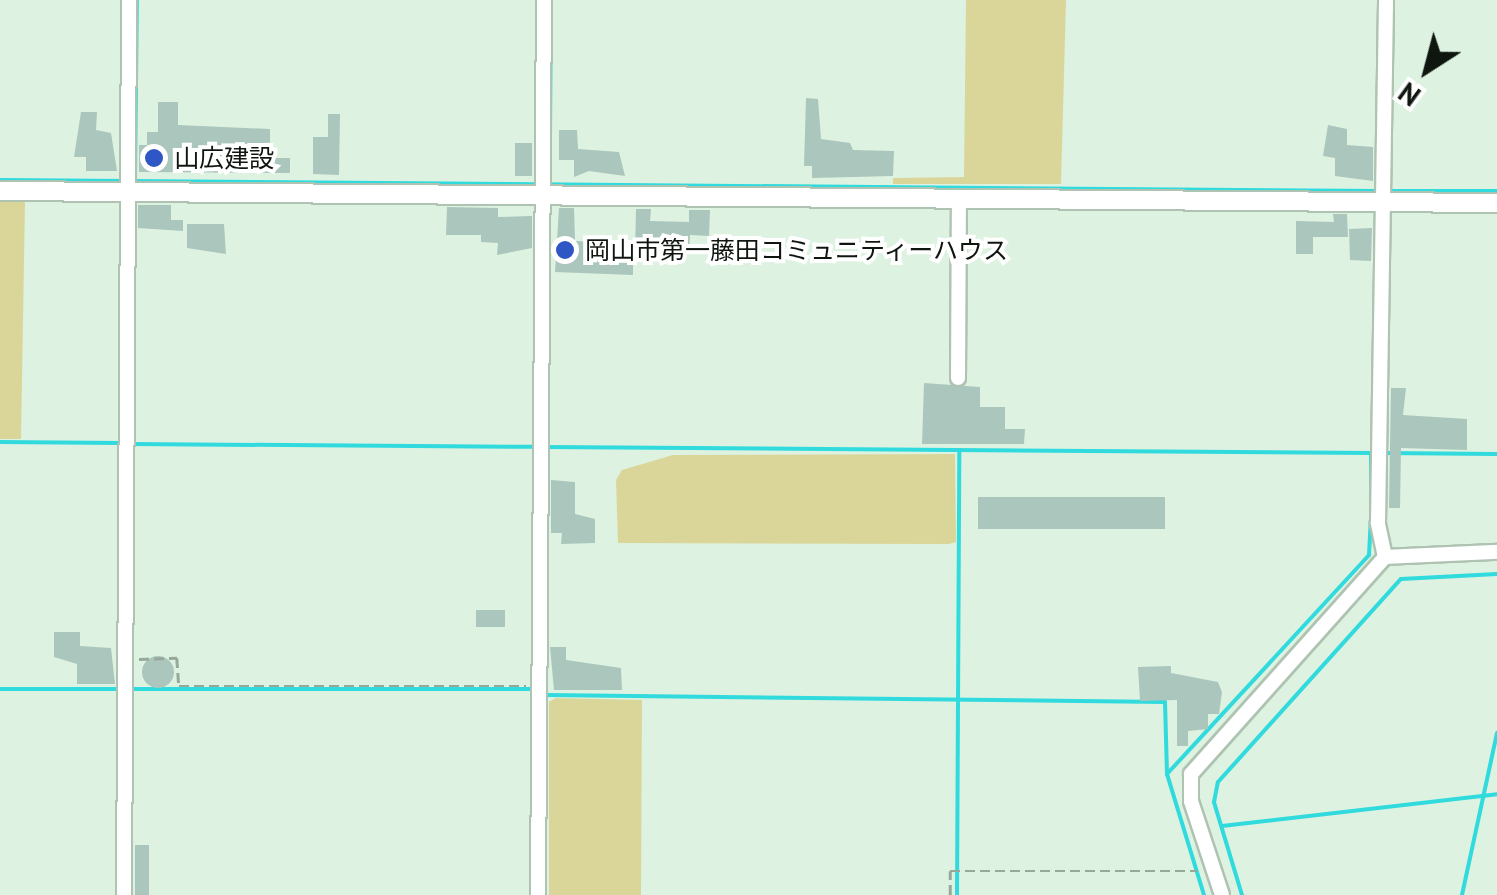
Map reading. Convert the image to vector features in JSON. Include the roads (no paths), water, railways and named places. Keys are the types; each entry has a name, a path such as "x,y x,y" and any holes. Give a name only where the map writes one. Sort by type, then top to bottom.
{"street":[{"path":"124,895 130,0"},
{"path":"538,895 544,0"},
{"path":"1385,558 1378,523 1386,0"},
{"path":"0,192 126,185 542,187 959,199 1385,194 1497,203"},
{"path":"958,378 959,199"},
{"path":"1222,895 1188,780 1385,558 1497,552"}],"waterway":[{"path":"135,180 137,0"},
{"path":"550,137 551,0"},
{"path":"0,180 1380,191"},
{"path":"1390,191 1497,191"},
{"path":"0,442 120,443"},
{"path":"130,444 535,447"},
{"path":"545,447 1373,453"},
{"path":"957,895 959,450"},
{"path":"1383,453 1497,454"},
{"path":"1371,455 1371,511"},
{"path":"1204,895 1167,774 1369,555 1371,520"},
{"path":"1242,895 1214,802 1218,782 1401,579 1497,574"},
{"path":"0,689 120,689"},
{"path":"130,689 535,689"},
{"path":"545,695 1165,702 1167,774"},
{"path":"1462,895 1497,733"},
{"path":"1222,826 1497,794"}],"place":[{"name":"山広建設","path":"154,158"},
{"name":"岡山市第一藤田コミュニティーハウス","path":"565,250"}]}
